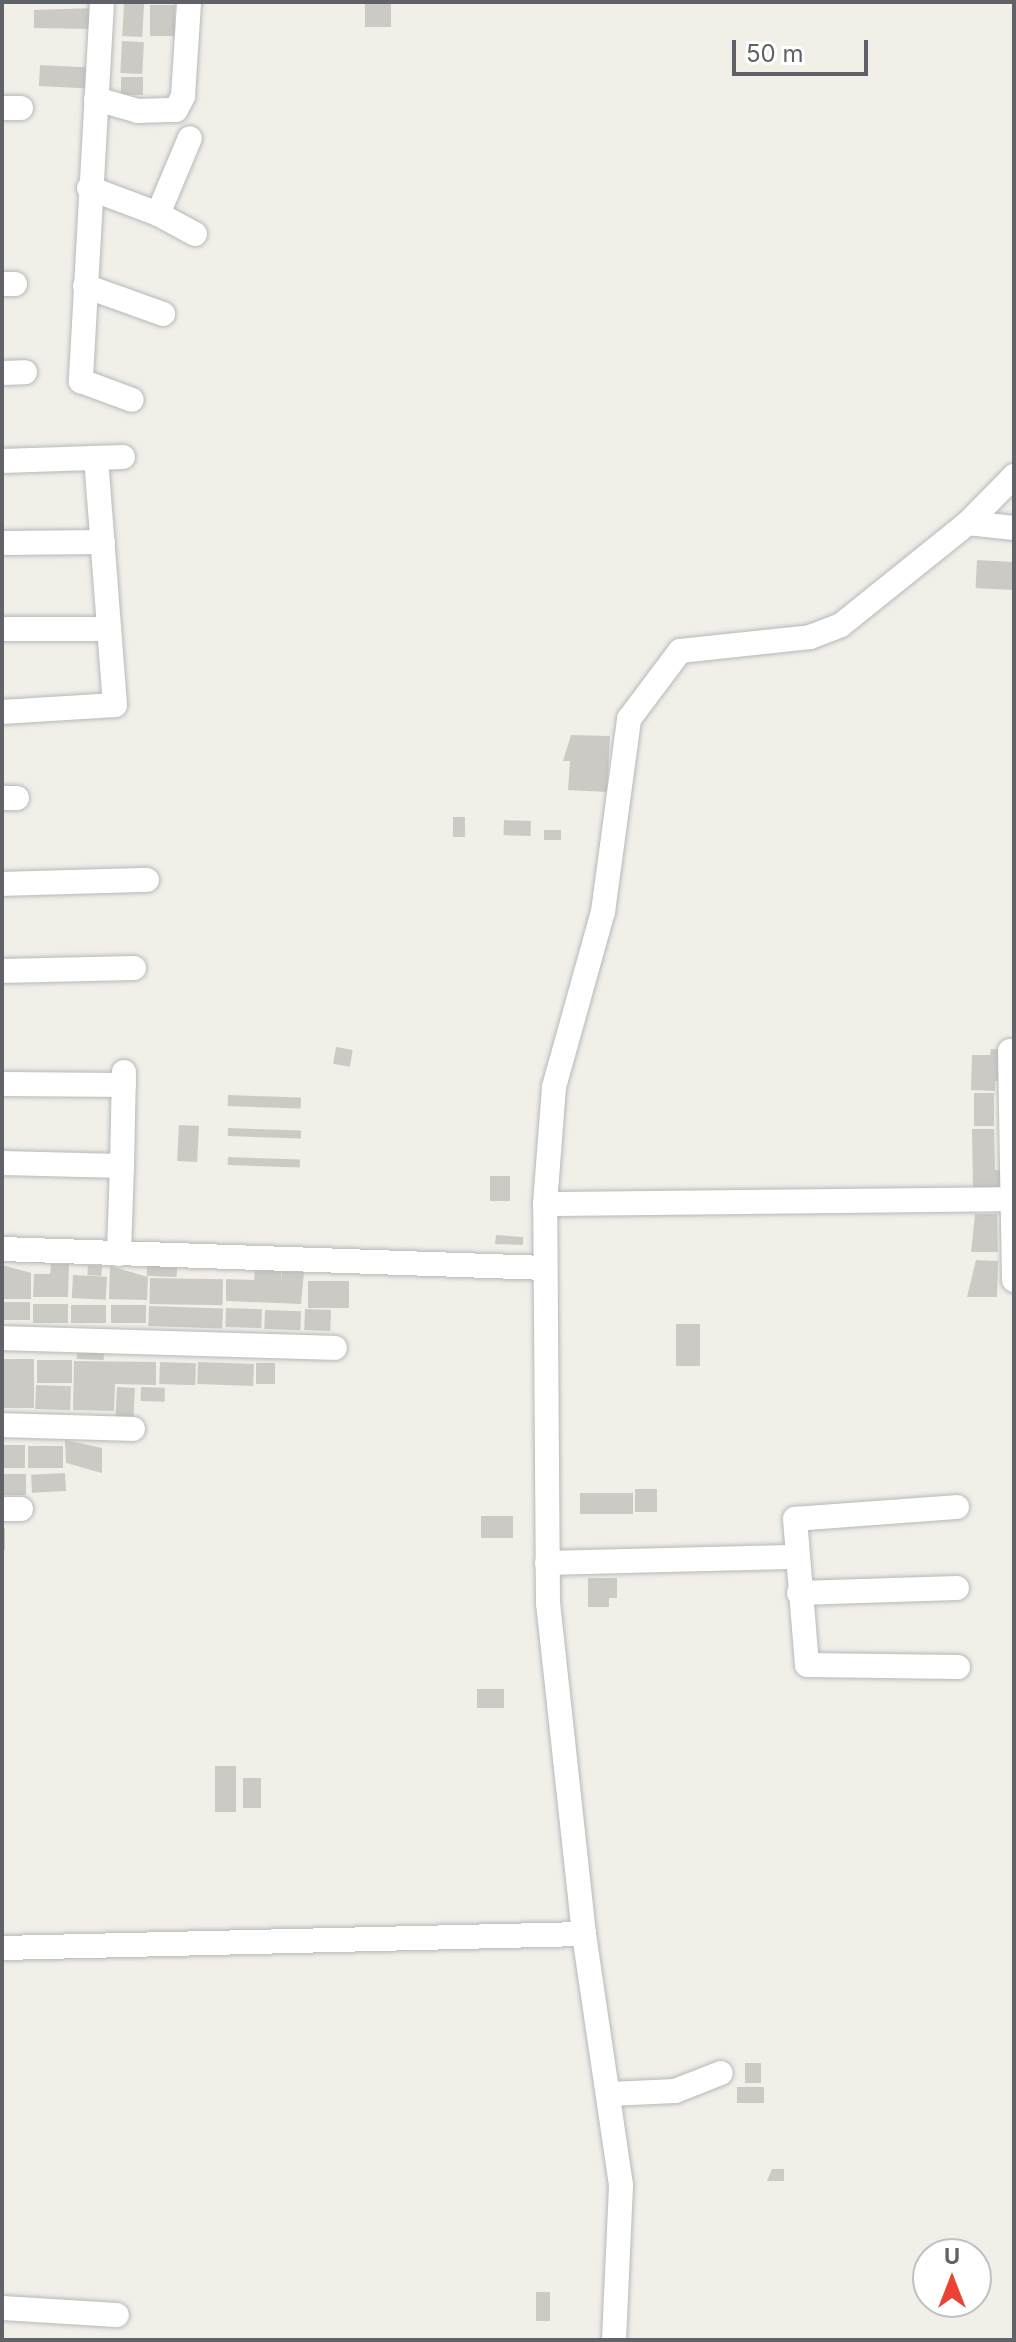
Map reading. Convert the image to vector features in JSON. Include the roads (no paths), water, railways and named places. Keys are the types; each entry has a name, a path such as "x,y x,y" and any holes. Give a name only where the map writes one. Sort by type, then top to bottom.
{"street":[{"path":"102,2 89,188 81,381 132,400"},
{"path":"96,99 138,111 176,110 189,2"},
{"path":"158,214 190,138"},
{"path":"89,188 158,214 195,234"},
{"path":"85,286 163,314"},
{"path":"2,461 123,457"},
{"path":"2,712 113,709 96,459"},
{"path":"614,2340 621,2185 584,1934 547,1563 545,1204 554,1087 603,912 629,719 680,651 810,637 841,625 968,523 1012,482"},
{"path":"968,523 1014,528"},
{"path":"2,543 103,542"},
{"path":"2,629 109,629"},
{"path":"2,884 147,880"},
{"path":"2,971 134,968"},
{"path":"1010,1051 1014,1280"},
{"path":"4,1084 124,1078 119,1254"},
{"path":"2,1163 122,1166"},
{"path":"545,1204 1012,1199"},
{"path":"2,1249 545,1268"},
{"path":"2,1338 335,1348"},
{"path":"2,1425 133,1429"},
{"path":"957,1507 801,1514 797,1557 807,1665 958,1667"},
{"path":"547,1563 797,1557"},
{"path":"799,1593 957,1588"},
{"path":"2,1948 584,1934"},
{"path":"610,2094 675,2091 721,2073"},
{"path":"2,2308 117,2315"}]}
